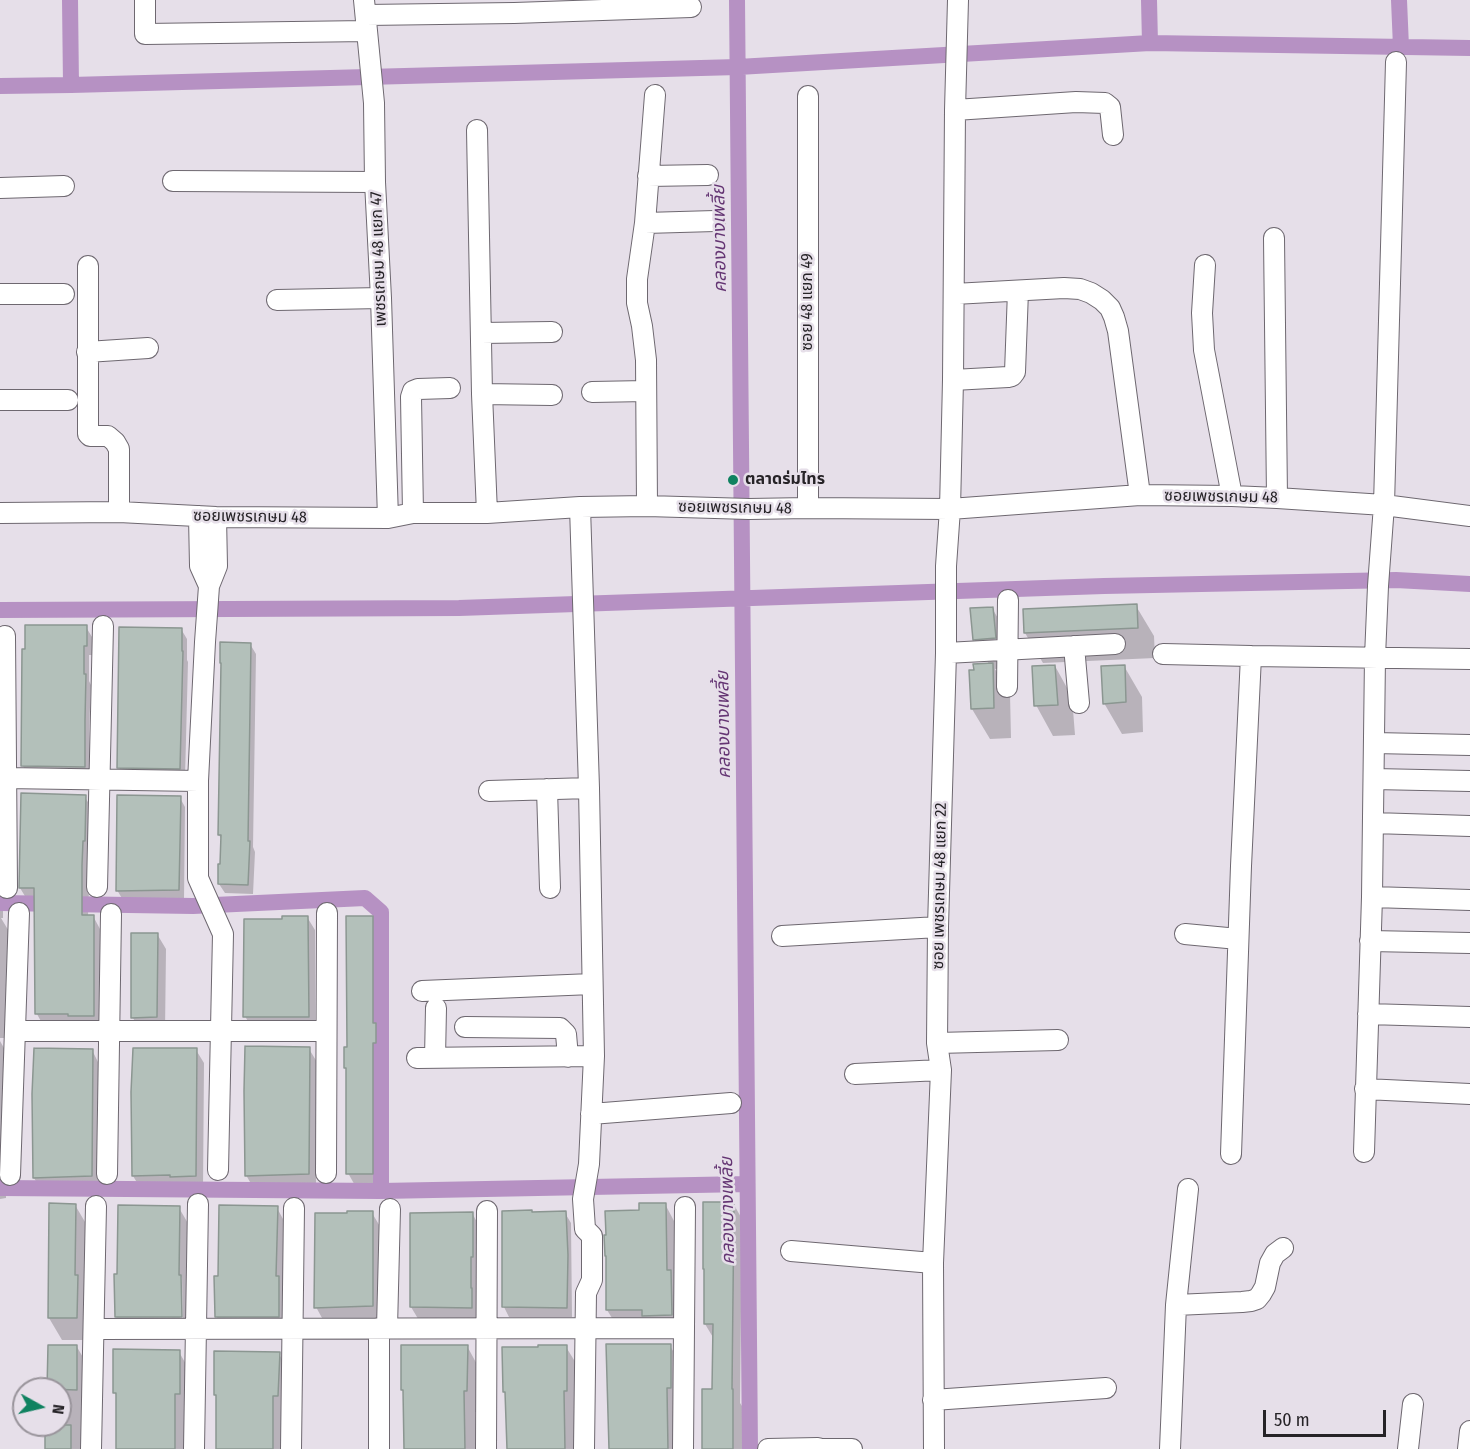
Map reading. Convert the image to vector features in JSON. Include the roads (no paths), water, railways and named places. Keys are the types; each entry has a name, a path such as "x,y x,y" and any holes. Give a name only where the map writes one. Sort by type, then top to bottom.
{"street":[{"path":"145,0 145,34 366,15 691,7"},
{"name":"ซอย เพชรเกษม 48 แยก 22","path":"934,1449 933,1263 941,1070 938,1043 938,927 946,653 945,566 950,509 953,380 958,0"},
{"name":"เพชรเกษม 48 แยก 47","path":"366,15 375,103 375,182 381,298 387,518"},
{"path":"1364,1152 1372,897 1375,657 1384,505 1396,62"},
{"path":"647,506 645,348 637,279 645,223 655,94"},
{"name":"ซอย 48 แยก 49","path":"808,96 808,508"},
{"path":"955,110 1076,102 1105,103 1110,107 1113,135"},
{"path":"477,130 482,394 487,513"},
{"path":"648,176 708,175"},
{"path":"172,181 375,182"},
{"path":"0,188 64,186"},
{"path":"645,223 715,221"},
{"path":"1274,238 1277,498"},
{"path":"1205,265 1202,313 1204,350 1232,496"},
{"path":"88,266 88,434 108,436 119,449 119,512"},
{"path":"954,294 1080,289 1091,293 1110,308 1118,331 1140,495"},
{"path":"953,380 1008,377 1015,372 1018,291"},
{"path":"0,294 64,294"},
{"path":"277,300 381,298"},
{"path":"481,333 552,332"},
{"path":"87,352 148,348"},
{"path":"413,513 411,397 418,389 450,388"},
{"path":"592,392 646,391"},
{"path":"482,394 552,395"},
{"path":"0,400 68,400"},
{"name":"ซอยเพชรเกษม 48","path":"0,513 119,512 207,517 387,518 413,513 487,513 580,507 950,509 1140,495 1277,498 1384,505 1470,516"},
{"path":"580,507 589,788 594,1056 589,1164 583,1199 585,1229 592,1236 592,1280 586,1293 584,1449"},
{"path":"207,517 217,566 209,586 205,642 198,781 198,878 223,934 219,1170"},
{"path":"1007,687 1008,600"},
{"path":"97,887 103,626"},
{"path":"5,636 8,888"},
{"path":"946,653 1115,644"},
{"path":"1074,646 1079,703"},
{"path":"1163,654 1470,659"},
{"path":"1231,1154 1251,656"},
{"path":"1374,743 1470,745"},
{"path":"6,778 198,781"},
{"path":"1374,779 1470,781"},
{"path":"489,791 589,788"},
{"path":"547,789 550,888"},
{"path":"1373,823 1470,826"},
{"path":"1372,897 1470,900"},
{"path":"10,1175 19,913"},
{"path":"326,1173 327,913"},
{"path":"107,1173 111,914"},
{"path":"782,936 938,927"},
{"path":"1185,934 1238,939"},
{"path":"1370,941 1470,943"},
{"path":"422,991 592,984"},
{"path":"436,1008 426,1058 594,1056"},
{"path":"1368,1014 1470,1017"},
{"path":"465,1027 560,1028 566,1034 568,1057"},
{"path":"15,1031 326,1031"},
{"path":"938,1043 1058,1040"},
{"path":"855,1074 941,1070"},
{"path":"1365,1089 1470,1094"},
{"path":"591,1114 731,1103"},
{"path":"1170,1449 1176,1305 1188,1189"},
{"path":"194,1449 198,1204"},
{"path":"91,1449 96,1206"},
{"path":"683,1449 685,1207"},
{"path":"291,1449 294,1208"},
{"path":"379,1449 390,1209"},
{"path":"486,1449 487,1211"},
{"path":"1176,1305 1242,1302 1257,1299 1264,1287 1270,1263 1275,1254 1283,1248"},
{"path":"791,1251 933,1263"},
{"path":"94,1329 684,1328"},
{"path":"933,1400 1106,1388"},
{"path":"1407,1449 1413,1404"},
{"path":"1468,1449 1470,1431"},
{"path":"768,1449 852,1449"}],"waterway":[{"path":"70,0 71,85 738,67 1150,43 1470,48"},
{"name":"คลองบางเพลี้ย","path":"737,0 750,1449"},
{"path":"1149,0 1150,43"},
{"path":"1399,0 1401,47"},
{"path":"0,86 71,85"},
{"path":"0,610 459,608 1104,586 1396,580 1470,584"},
{"path":"0,903 193,906 365,898 381,912 381,1191"},
{"path":"0,1188 381,1191 747,1184"}],"place":[{"name":"ตลาดร่มไทร","path":"733,480"}]}
